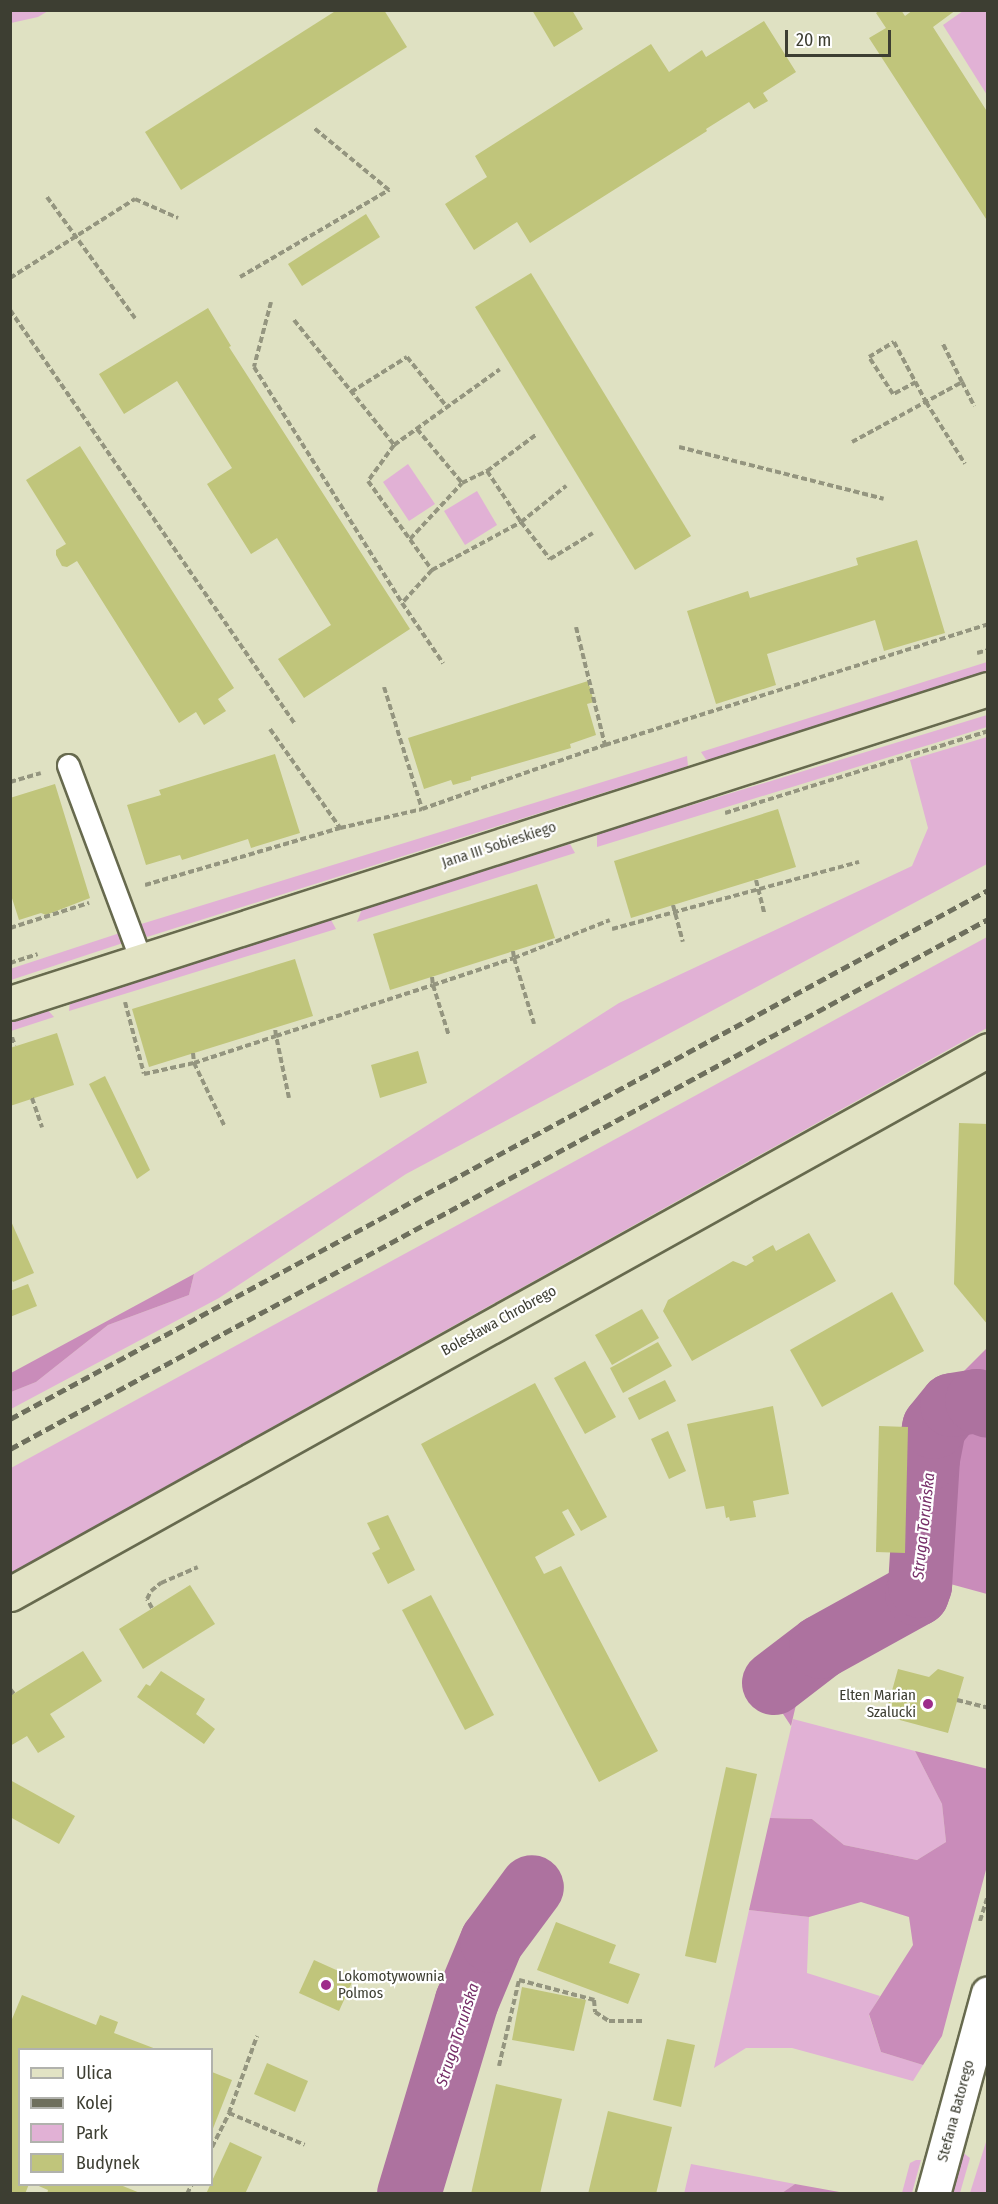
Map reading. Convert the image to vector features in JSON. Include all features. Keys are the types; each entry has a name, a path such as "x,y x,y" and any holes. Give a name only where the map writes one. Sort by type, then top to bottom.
{"street":[{"name":"Jana III Sobieskiego","path":"10,1002 987,689"},
{"name":"Bolesława Chrobrego","path":"10,1594 987,1050"},
{"name":"Stefana Batorego","path":"933,2193 975,2089 987,1993"}],"lane":[{"path":"68,765 141,960"}],"path":[{"path":"240,277 389,190 314,128"},
{"path":"47,197 135,318"},
{"path":"10,278 135,199 178,218"},
{"path":"271,302 254,367 442,663"},
{"path":"10,310 295,724"},
{"path":"294,320 394,445"},
{"path":"916,382 892,394 869,357 894,342 916,382 926,402 965,464"},
{"path":"942,342 974,406"},
{"path":"351,392 407,357 447,407"},
{"path":"432,570 368,481 394,445 500,369"},
{"path":"852,442 962,382"},
{"path":"417,429 462,483"},
{"path":"410,539 462,483 487,471 537,434"},
{"path":"679,447 884,499"},
{"path":"487,471 520,522 550,559 592,533"},
{"path":"402,603 432,570 520,522 566,486"},
{"path":"10,928 340,828 422,809 605,745 987,624"},
{"path":"576,627 605,745"},
{"path":"384,687 422,809"},
{"path":"270,729 340,828"},
{"path":"612,929 759,891 859,862"},
{"path":"756,880 764,913"},
{"path":"673,905 683,942"},
{"path":"125,1001 144,1074 194,1062 434,985 514,958 610,920"},
{"path":"513,951 534,1024"},
{"path":"432,977 449,1036"},
{"path":"275,1028 289,1098"},
{"path":"12,1037 15,1046"},
{"path":"193,1053 194,1062 224,1125"},
{"path":"32,1098 42,1127"},
{"path":"152,1608 147,1599 161,1583 198,1567"},
{"path":"10,1689 14,1694"},
{"path":"957,1700 987,1707"},
{"path":"981,1921 987,1894"},
{"path":"499,2066 519,1980 594,2000 595,2012 609,2021 643,2021"},
{"path":"213,2145 230,2113 256,2036"},
{"path":"230,2113 305,2145"}],"green space":[{"path":"10,11 48,11 38,17 11,23"},
{"path":"963,11 987,11 987,95 943,25"},
{"path":"408,464 435,504 409,521 383,482"},
{"path":"477,491 497,525 465,545 444,511"},
{"path":"987,662 987,673 707,761 701,752"},
{"path":"987,715 987,727 597,847 597,834"},
{"path":"987,737 987,864 406,1174 219,1298 11,1409 11,1392 36,1382 108,1325 189,1295 194,1274 619,1003 912,866 928,828 910,760"},
{"path":"687,756 688,766 147,937 138,925"},
{"path":"570,844 575,853 357,922 362,909"},
{"path":"330,918 336,929 69,1011 70,1001"},
{"path":"123,932 123,943 11,980 10,969"},
{"path":"987,937 987,1028 11,1573 11,1468"},
{"path":"45,1007 54,1017 11,1031 10,1019"},
{"path":"793,1719 915,1751 942,1804 946,1842 917,1860 844,1845 812,1819 770,1818"},
{"path":"749,1910 809,1917 807,1973 880,1996 869,2015 881,2052 923,2065 913,2081 792,2048 746,2048 714,2068"},
{"path":"986,2142 987,2193 970,2193"},
{"path":"962,2152 970,2158 960,2193 951,2193"},
{"path":"921,2160 912,2193 902,2193 910,2163"},
{"path":"691,2164 795,2184 782,2193 684,2194"}],"shaded area":[{"path":"194,1274 189,1295 108,1325 36,1382 11,1392 11,1373"},
{"path":"987,1348 987,1594 943,1582 932,1616 825,1657 800,1688 791,1726 764,1685 895,1595 905,1553 908,1427"},
{"path":"915,1751 988,1769 987,1866 942,2036 923,2065 881,2052 869,2014 913,1945 909,1917 861,1902 809,1917 749,1910 770,1818 812,1819 844,1845 917,1860 946,1842 942,1804"},
{"path":"795,2184 845,2193 782,2193"}],"building":[{"path":"337,10 384,10 407,47 181,190 145,132"},
{"path":"532,10 572,10 583,29 554,47"},
{"path":"880,10 901,10 905,16 913,10 956,10 933,27 988,113 988,222 869,38 886,28 876,13"},
{"path":"764,21 796,72 763,93 768,101 754,109 749,102 530,243 517,222 474,250 445,204 487,177 475,156 651,44 669,72 702,50 706,57"},
{"path":"366,214 380,237 302,286 288,264"},
{"path":"531,273 691,536 635,570 475,307"},
{"path":"208,308 231,346 229,347 410,629 304,698 278,659 331,625 277,538 251,554 207,484 232,468 177,381 124,414 99,374"},
{"path":"80,446 234,688 218,699 226,711 204,725 196,712 179,723 77,561 67,567 62,566 56,555 56,550 66,544 26,480"},
{"path":"917,540 945,633 884,651 875,620 767,654 776,685 716,704 687,611 748,591 750,598 858,565 856,558"},
{"path":"588,681 594,702 587,704 596,735 570,744 571,748 471,777 471,780 453,785 451,780 424,789 408,738"},
{"path":"275,754 300,833 251,848 248,839 182,860 180,855 146,865 127,805 161,795 159,790"},
{"path":"55,784 90,898 46,915 41,913 19,920 10,892 10,798"},
{"path":"778,809 796,867 631,918 614,861"},
{"path":"537,884 555,938 390,990 373,934"},
{"path":"295,959 313,1016 149,1067 132,1009"},
{"path":"57,1033 74,1085 10,1106 10,1048"},
{"path":"418,1051 427,1083 380,1098 371,1065"},
{"path":"105,1076 150,1170 137,1179 89,1084"},
{"path":"959,1123 988,1124 988,1325 954,1284"},
{"path":"10,1219 34,1273 13,1282 10,1277"},
{"path":"809,1233 836,1281 692,1361 663,1311 668,1300 733,1261 746,1266 754,1261 752,1257 773,1245 776,1251"},
{"path":"28,1284 37,1306 10,1317 10,1291"},
{"path":"892,1292 924,1351 822,1407 790,1350"},
{"path":"642,1309 659,1338 612,1365 595,1335"},
{"path":"658,1342 672,1366 623,1393 610,1368"},
{"path":"585,1361 616,1417 585,1434 554,1378"},
{"path":"665,1380 676,1401 639,1420 628,1398"},
{"path":"535,1383 607,1517 581,1531 568,1509 562,1512 575,1535 535,1557 544,1574 561,1566 658,1751 599,1782 421,1444"},
{"path":"773,1406 789,1494 753,1501 756,1517 730,1521 729,1517 726,1518 724,1506 706,1509 687,1424"},
{"path":"879,1426 908,1427 905,1553 876,1552"},
{"path":"668,1431 686,1471 669,1479 651,1439"},
{"path":"388,1515 415,1570 388,1584 372,1553 380,1549 367,1523"},
{"path":"190,1585 215,1624 143,1669 119,1629"},
{"path":"431,1595 494,1715 465,1730 402,1610"},
{"path":"83,1651 102,1681 50,1714 65,1737 38,1753 27,1736 10,1746 10,1696"},
{"path":"898,1669 929,1677 938,1669 964,1677 948,1733 885,1716"},
{"path":"161,1671 205,1699 196,1714 215,1729 204,1744 137,1697 146,1684 150,1686"},
{"path":"726,1767 757,1774 716,1963 685,1956"},
{"path":"10,1780 75,1816 59,1844 10,1817"},
{"path":"556,1922 616,1945 609,1963 640,1974 628,2004 537,1970"},
{"name":"Lokomotywownia Polmos","path":"314,1960 354,1978 339,2011 299,1993"},
{"path":"522,1987 586,2000 574,2051 512,2040"},
{"path":"22,1995 96,2025 100,2015 118,2022 114,2033 153,2048 18,2048 18,2186 28,2186 25,2194 10,2194 10,2024"},
{"path":"667,2039 695,2045 681,2107 653,2100"},
{"path":"267,2063 308,2081 295,2112 254,2094"},
{"path":"213,2072 232,2080 213,2128"},
{"path":"496,2084 562,2099 540,2194 471,2194"},
{"path":"608,2111 672,2127 656,2194 588,2194"},
{"path":"230,2142 262,2157 245,2194 206,2194 210,2186 213,2186 213,2179"},
{"path":"39,2186 123,2186 140,2193 47,2194 48,2190"}],"waterway":[{"name":"Struga Toruńska","path":"774,1683 821,1647 917,1594 920,1586 928,1459 934,1427 952,1405 977,1401 988,1406"},
{"name":"Struga Toruńska","path":"409,2194 467,2001 492,1941 532,1887"}],"railway":[{"path":"10,1419 988,890"},
{"path":"10,1449 988,919"}],"place":[{"name":"Elten Marian Szalucki","path":"928,1704"},
{"name":"Lokomotywownia Polmos","path":"326,1985"}]}
